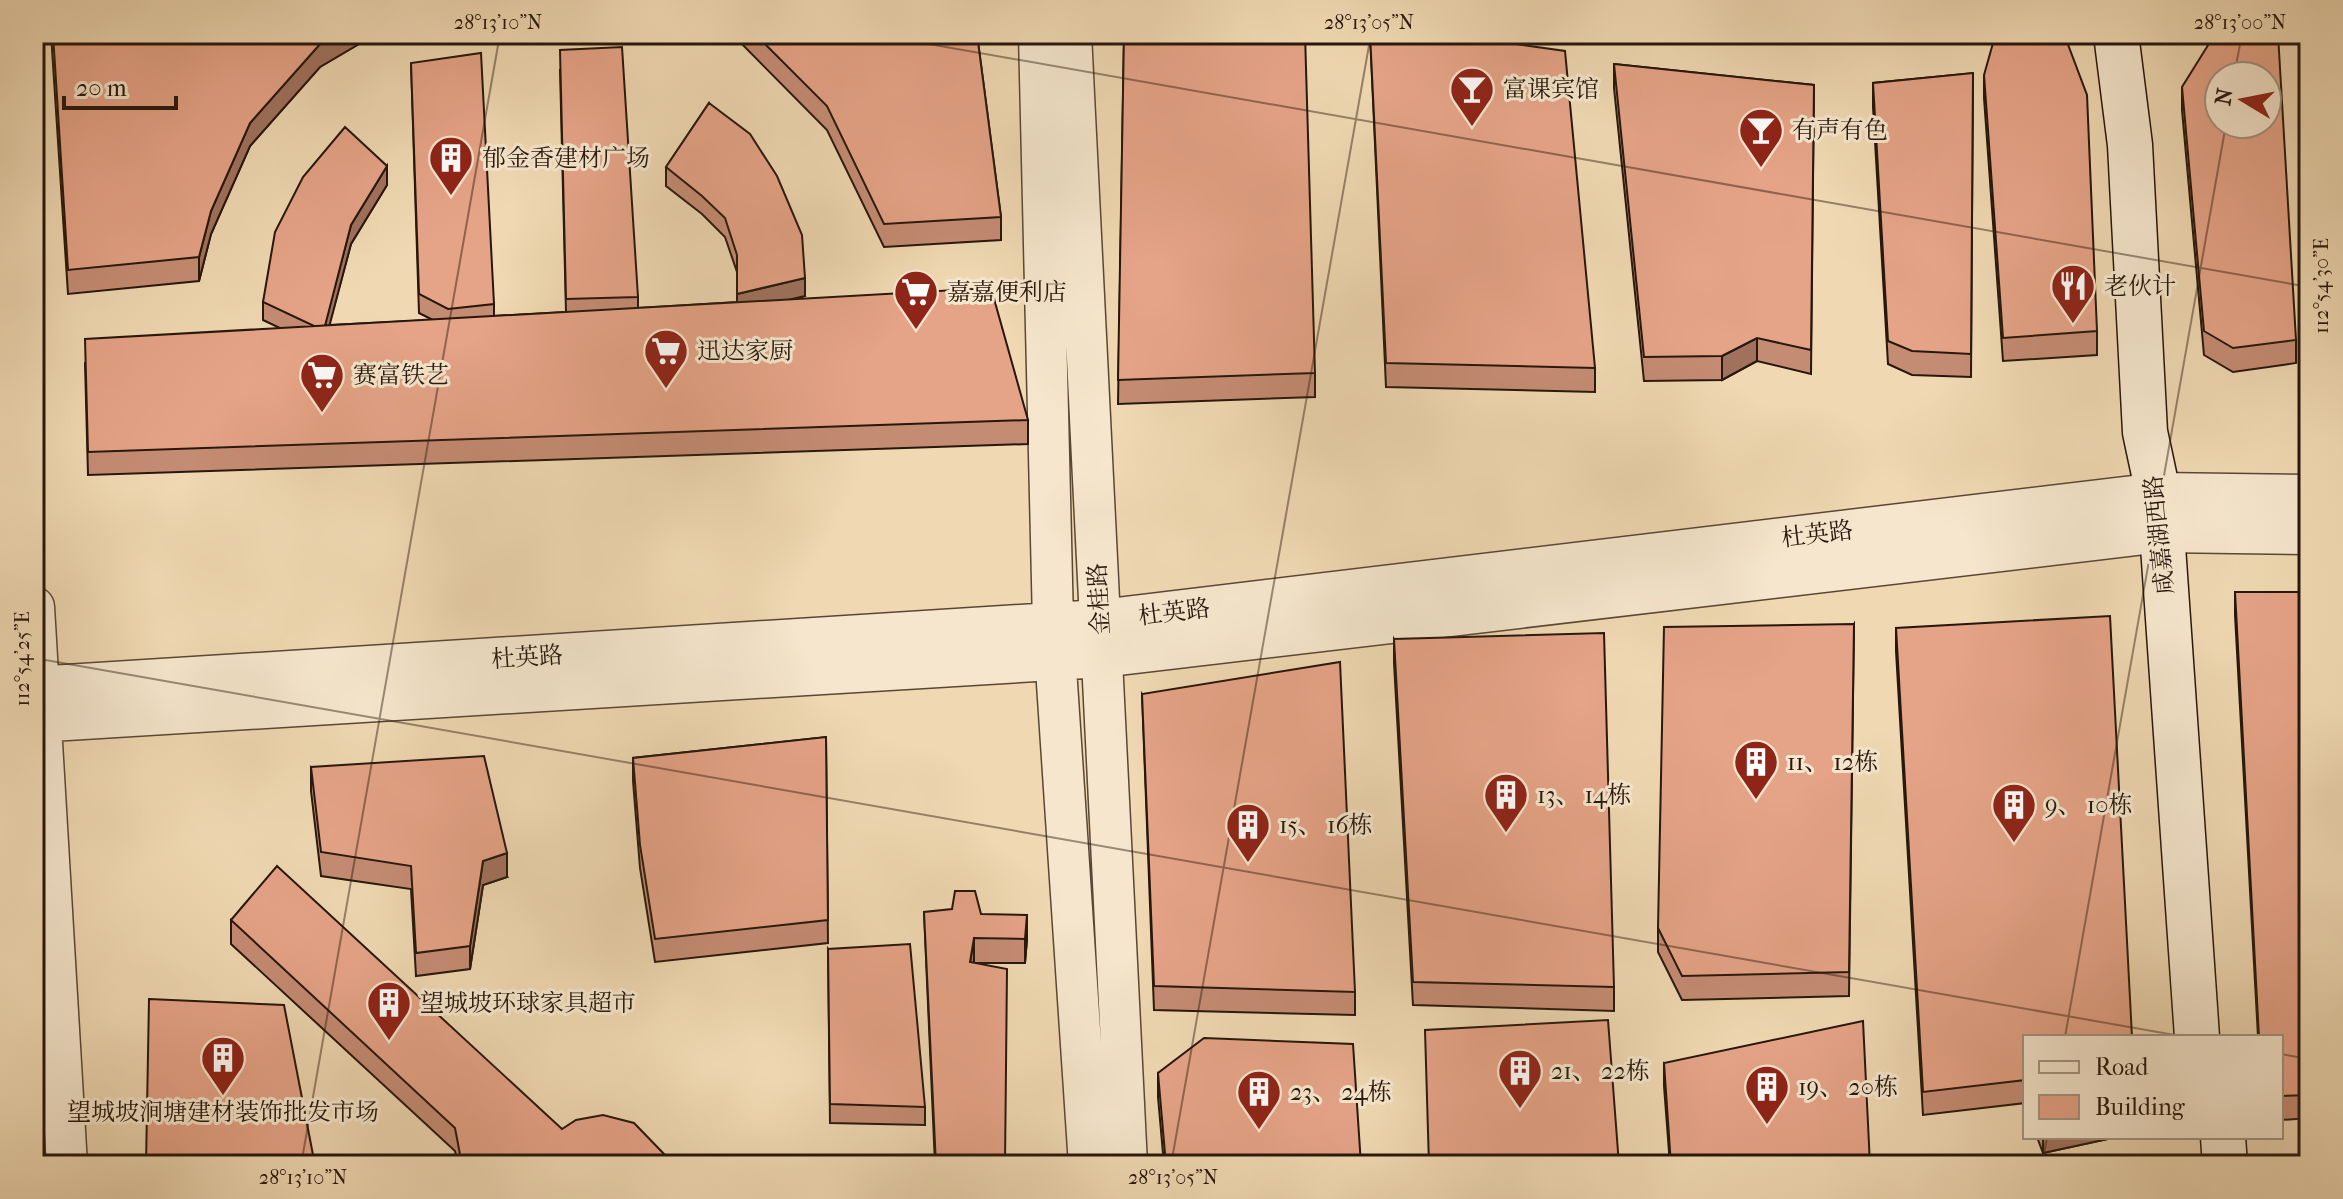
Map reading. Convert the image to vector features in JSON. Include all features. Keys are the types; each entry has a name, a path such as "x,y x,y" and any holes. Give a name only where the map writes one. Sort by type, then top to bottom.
{"main road":[{"name":"咸嘉湖西路","path":"2116,34 2130,145 2145,432 2169,512 2188,688 2215,1035"},
{"name":"咸嘉湖西路","path":"2143,34 2197,1035"},
{"path":"2204,1139 2206,1165"},
{"path":"2223,1139 2225,1165"}],"street":[{"name":"金桂路","path":"1039,34 1054,641 1089,1165"},
{"name":"金桂路","path":"1071,34 1127,1165"},
{"name":"杜英路","path":"37,705 1101,639 2309,495"},
{"name":"杜英路","path":"2169,512 2309,534"},
{"path":"34,607 37,705 67,1165"}],"building":[{"path":"53,34 337,34 320,44 250,123 211,211 199,257 68,270"},
{"path":"755,34 977,34 1001,217 884,224 827,106"},
{"path":"1124,34 1305,34 1315,373 1118,380"},
{"path":"1370,34 1445,34 1565,51 1595,368 1386,363"},
{"path":"2064,34 2087,95 2097,331 2003,338 1984,75 1995,36"},
{"path":"2215,34 2278,34 2280,60 2203,60 2203,140 2283,140 2283,119 2296,340 2233,348 2204,331 2182,87"},
{"path":"622,47 638,297 566,299 560,50"},
{"name":"郁金香建材广场","path":"481,53 494,304 448,309 419,294 411,63"},
{"path":"1614,64 1814,85 1811,350 1757,338 1722,356 1644,357"},
{"path":"1973,73 1971,354 1912,351 1888,341 1873,83"},
{"path":"709,103 750,134 777,176 802,235 805,278 737,294 737,255 725,218 666,167"},
{"path":"345,127 387,166 351,225 325,326 314,326 263,302 275,232 303,177"},
{"path":"991,288 1028,420 88,452 85,339"},
{"path":"2235,592 2309,592 2309,1095 2283,1096 2283,1035 2259,1035"},
{"name":"9、 10栋","path":"2110,616 2132,1035 2023,1035 2023,1080 1923,1092 1896,628"},
{"name":"11、 12栋","path":"1854,624 1849,972 1682,976 1658,928 1664,627"},
{"name":"13、 14栋","path":"1604,633 1614,987 1413,982 1394,639"},
{"name":"15、 16栋","path":"1340,662 1355,992 1154,986 1142,694"},
{"path":"826,737 828,920 655,939 640,845 633,758"},
{"path":"484,756 507,853 483,861 470,946 416,953 411,866 321,852 311,767"},
{"name":"望城坡环球家具超市","path":"277,866 562,1129 576,1120 603,1115 634,1123 665,1155 665,1165 462,1165 455,1128 231,920"},
{"path":"955,891 975,891 981,914 1027,915 1025,939 974,938 970,962 1007,969 1005,1165 936,1165 924,912 952,909"},
{"path":"910,944 925,1107 830,1104 828,949"},
{"name":"望城坡涧塘建材装饰批发市场","path":"149,999 284,1005 314,1160 283,1165 146,1165"},
{"name":"21、 22栋","path":"1608,1020 1619,1165 1429,1165 1425,1030"},
{"name":"19、 20栋","path":"1863,1021 1870,1165 1671,1165 1664,1063"},
{"name":"23、 24栋","path":"1204,1038 1353,1044 1361,1165 1166,1165 1158,1073"}],"place":[{"name":"富课宾馆","path":"1472,128"},
{"name":"有声有色","path":"1761,169"},
{"name":"郁金香建材广场","path":"451,197"},
{"name":"老伙计","path":"2073,325"},
{"name":"嘉嘉便利店","path":"916,331"},
{"name":"迅达家厨","path":"666,390"},
{"name":"赛富铁艺","path":"322,414"},
{"name":"11、 12栋","path":"1756,801"},
{"name":"13、 14栋","path":"1506,834"},
{"name":"9、 10栋","path":"2014,844"},
{"name":"15、 16栋","path":"1248,864"},
{"name":"望城坡环球家具超市","path":"389,1042"},
{"name":"望城坡涧塘建材装饰批发市场","path":"223,1097"},
{"name":"21、 22栋","path":"1520,1110"},
{"name":"19、 20栋","path":"1767,1126"},
{"name":"23、 24栋","path":"1259,1131"}]}
